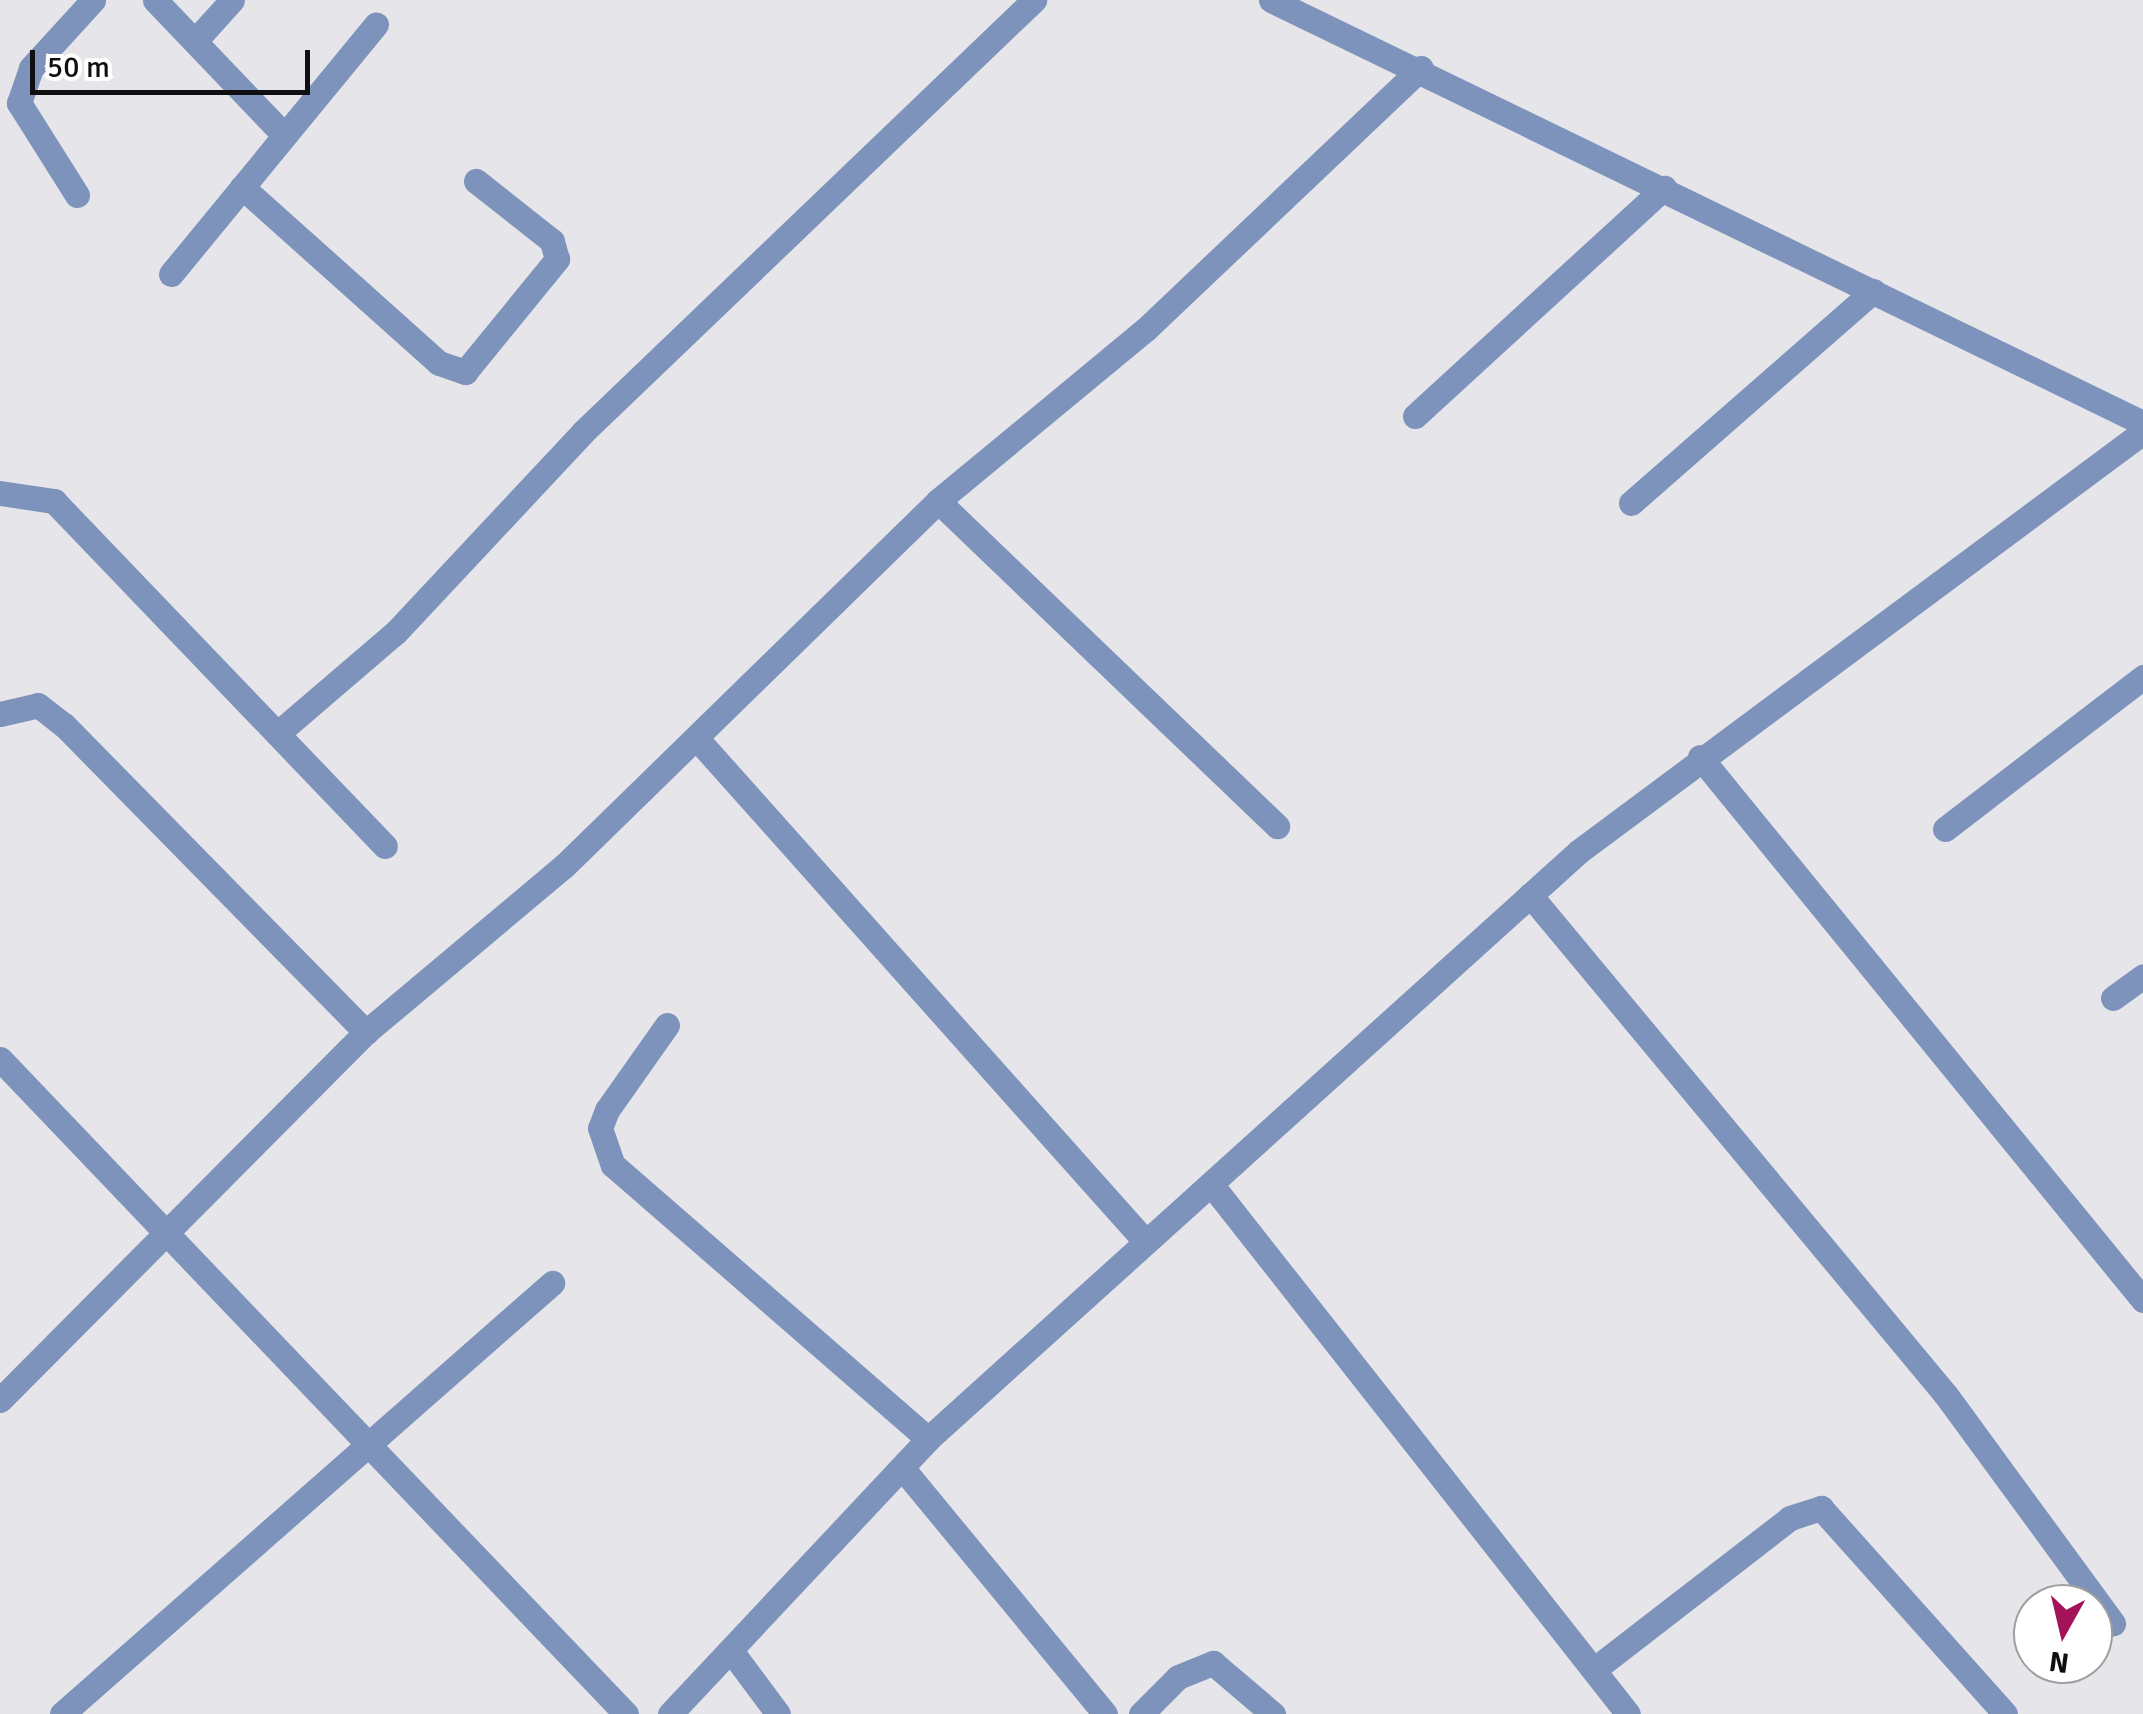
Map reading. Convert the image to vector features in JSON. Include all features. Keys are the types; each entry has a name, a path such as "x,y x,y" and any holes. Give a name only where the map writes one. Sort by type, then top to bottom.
{"street":[{"path":"77,195 19,103 32,68 93,0"},
{"path":"155,0 284,135"},
{"path":"194,42 232,0"},
{"path":"278,733 396,632 583,432 1034,0"},
{"path":"1272,0 1421,68 2143,423"},
{"path":"170,274 376,24"},
{"path":"0,1400 169,1236 366,1032 699,741 938,502 1146,329 1421,68"},
{"path":"242,187 439,363 465,372 558,258 552,241 476,181"},
{"path":"1415,416 1664,188"},
{"path":"1630,503 1873,290"},
{"path":"670,1714 904,1470 928,1438 1530,895 1700,757 2143,432"},
{"path":"0,492 54,501 384,846"},
{"path":"938,502 1277,826"},
{"path":"1945,829 2143,677"},
{"path":"0,714 38,705 64,724 366,1032"},
{"path":"699,741 1145,1241"},
{"path":"1700,757 2143,1300"},
{"path":"1530,895 1946,1395 2114,1623"},
{"path":"2112,998 2143,976"},
{"path":"667,1025 607,1110 600,1128 613,1166 928,1438"},
{"path":"0,1059 626,1714"},
{"path":"1211,1184 1596,1668 1628,1714"},
{"path":"62,1714 552,1284"},
{"path":"904,1470 1105,1714"},
{"path":"1596,1668 1790,1518 1821,1508 1991,1710"},
{"path":"732,1652 778,1714"},
{"path":"1140,1714 1178,1677 1214,1663 1273,1714"}]}
